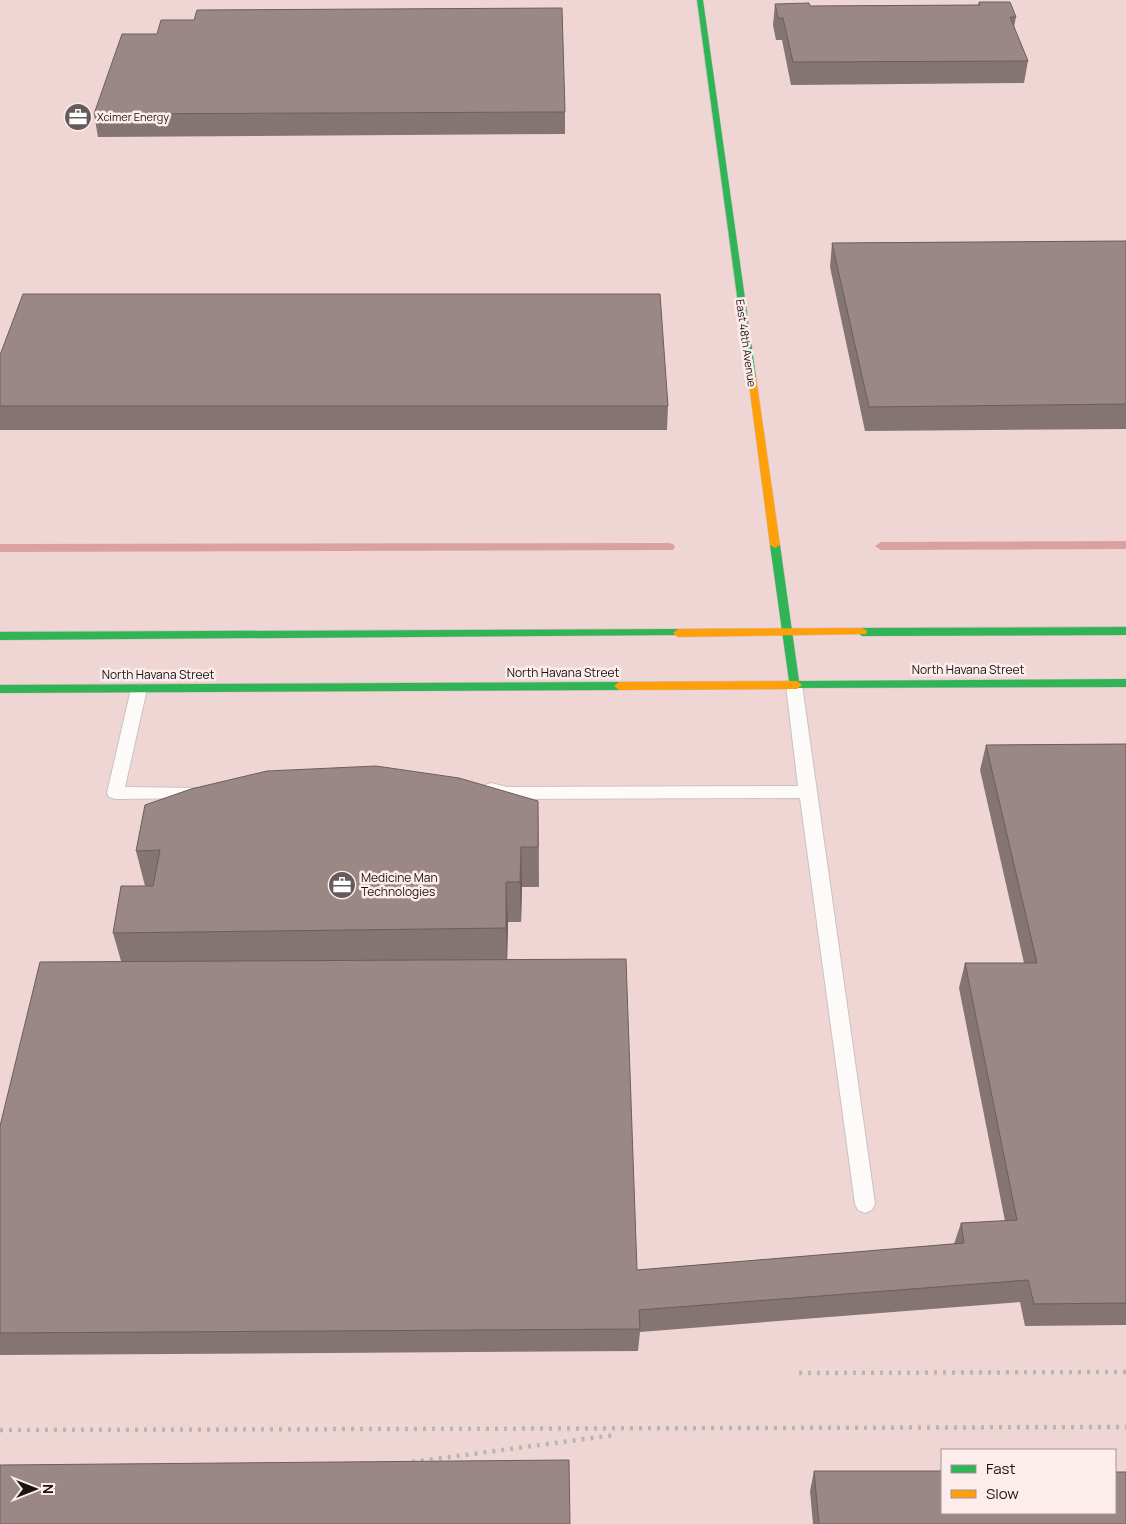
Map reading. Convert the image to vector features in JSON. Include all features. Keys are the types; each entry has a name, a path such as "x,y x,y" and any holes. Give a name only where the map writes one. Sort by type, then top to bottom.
{"main road":[{"name":"East 48th Avenue","path":"700,0 794,685"},
{"path":"0,636 1126,631"},
{"name":"North Havana Street","path":"0,689 1126,683"}],"lane":[{"path":"794,685 807,792 865,1204"},
{"path":"139,689 115,794 211,795"},
{"path":"475,785 507,793 807,792"}],"shaded area":[{"path":"0,0 1126,0 1126,1524 0,1524"}],"building":[{"path":"979,2 1010,2 1016,17 1010,17 1028,61 793,62 783,18 778,18 775,4 809,3 810,6 980,5"},
{"path":"562,8 565,112 94,114 122,34 157,34 161,20 194,20 197,10"},
{"path":"1126,241 1126,404 869,407 832,243"},
{"path":"23,294 660,294 668,406 0,406 0,355"},
{"path":"1126,744 1126,1303 1034,1304 1028,1280 639,1310 640,1329 0,1333 0,1126 40,962 626,959 637,1270 964,1243 961,1223 1017,1220 965,963 1037,963 986,745"},
{"path":"376,766 459,778 538,801 538,847 521,847 520,882 506,882 506,928 113,933 121,886 153,886 160,850 136,851 145,805 191,789 267,771"},
{"path":"569,1460 570,1524 0,1524 0,1465"},
{"path":"814,1471 941,1471 941,1514 1116,1514 1116,1472 1126,1472 1126,1524 819,1524"}],"waterway":[{"path":"881,546 1126,545"},
{"path":"0,548 669,547"}],"railway":[{"path":"799,1373 1126,1372"},
{"path":"0,1430 1126,1427"},
{"path":"412,1462 615,1435"}],"traffic: fast":[{"path":"700,0 752,377"},
{"path":"775,545 794,685"},
{"path":"862,632 1126,631"},
{"path":"0,636 678,633"},
{"path":"797,685 1126,683"},
{"path":"0,689 619,686"}],"traffic: slow":[{"path":"752,377 775,545"},
{"path":"678,633 862,632"},
{"path":"619,686 797,685"}],"place":[{"name":"Xcimer Energy","path":"78,117"},
{"name":"Medicine Man Technologies","path":"342,885"}]}
